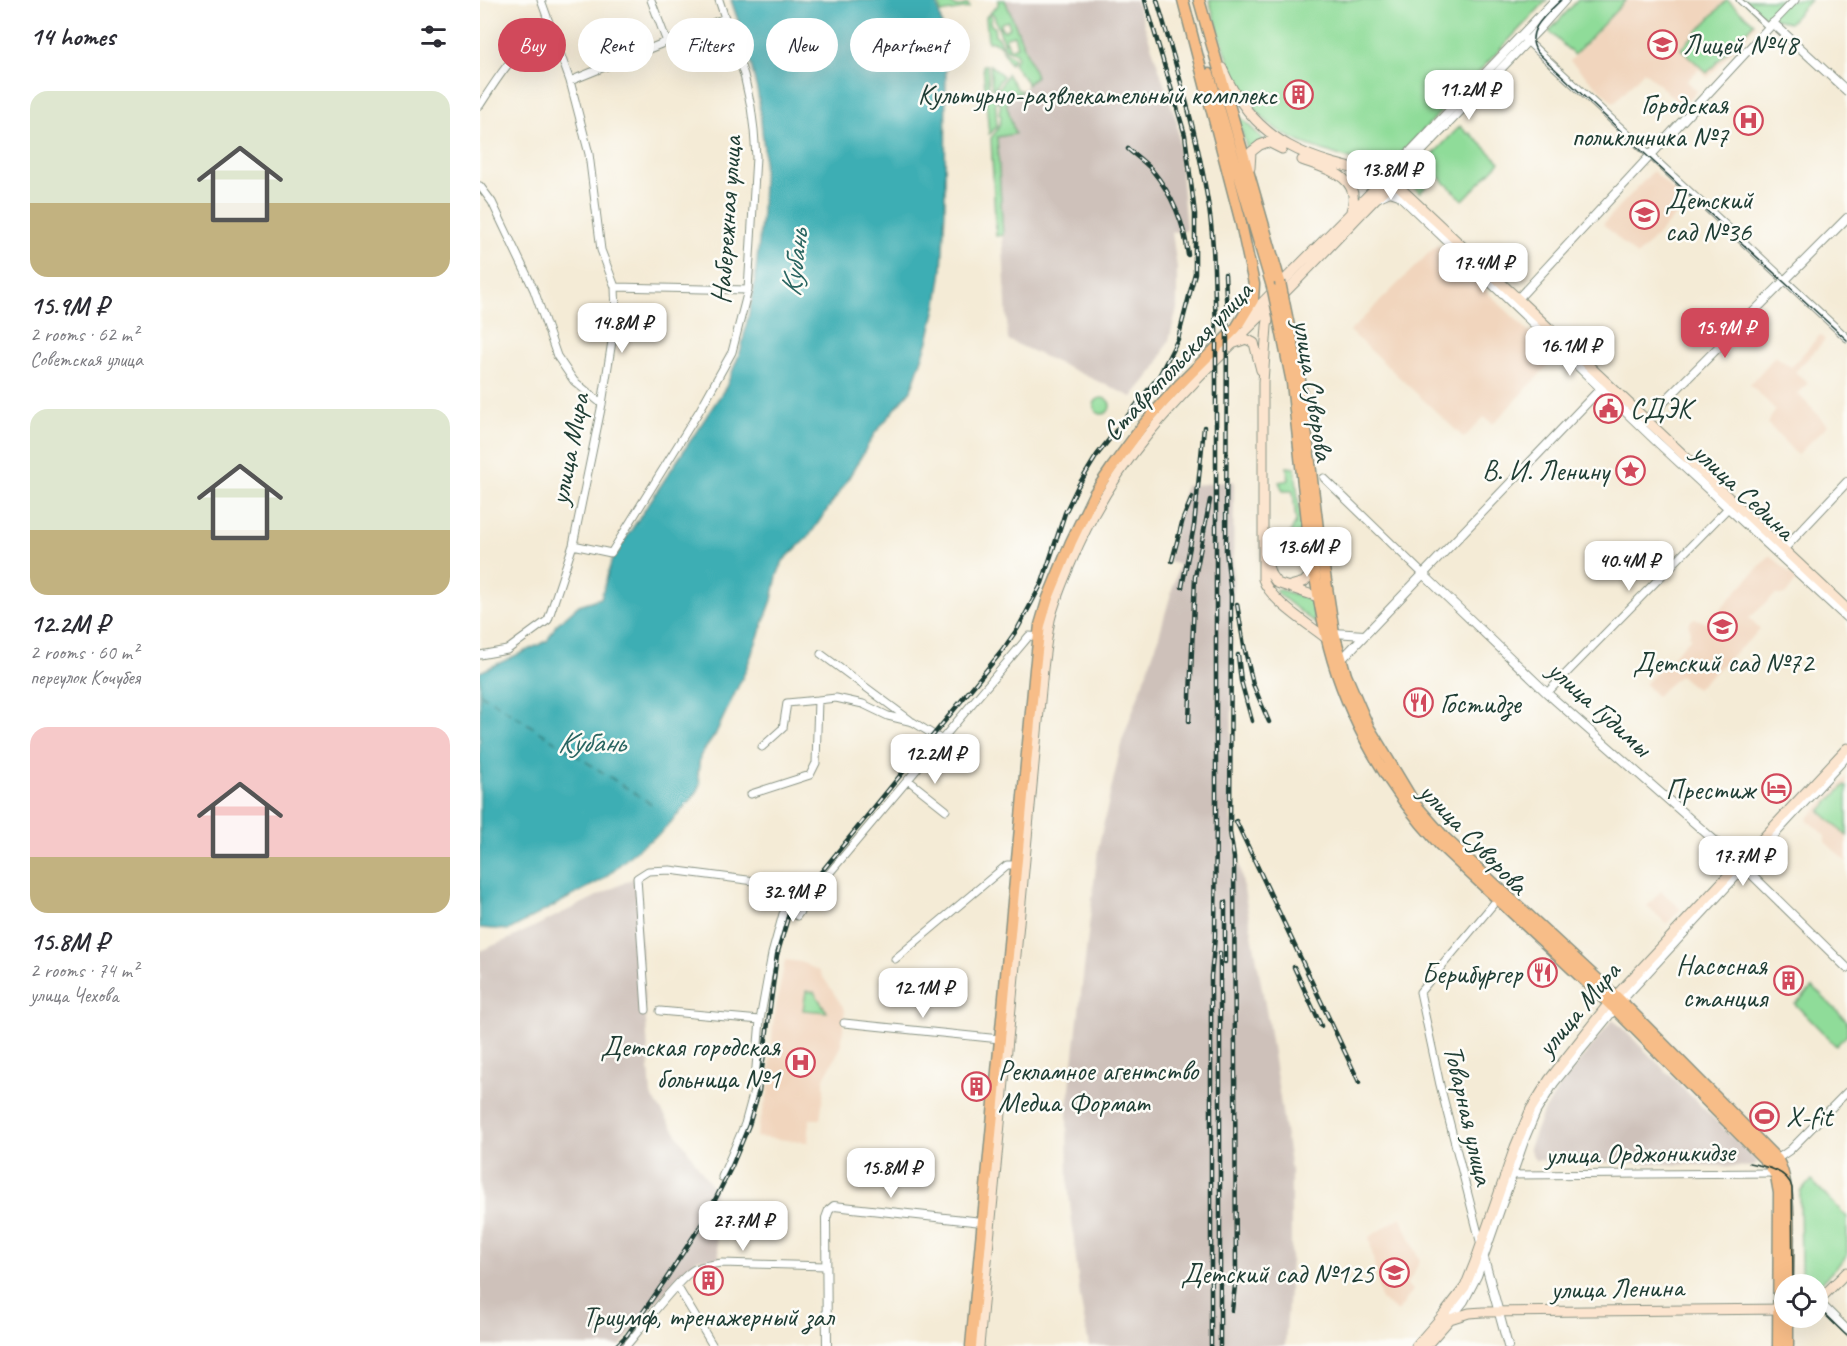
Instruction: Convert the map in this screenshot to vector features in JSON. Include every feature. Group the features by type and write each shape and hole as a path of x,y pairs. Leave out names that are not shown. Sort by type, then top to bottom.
{"main road":[{"name":"улица Суворова","path":"1184,0 1249,185 1280,282 1300,380 1313,530 1323,598 1337,662 1368,726 1415,804 1445,838 1500,896 1615,1002 1777,1160 1785,1176 1787,1194 1788,1274"},
{"name":"улица Суворова","path":"1184,0 1240,219 1254,284 1254,300 1236,328"},
{"name":"улица Суворова","path":"1199,0 1249,185"},
{"path":"1211,41 1232,91 1254,118 1282,143 1308,155 1390,178"},
{"path":"1249,185 1251,152 1264,143 1274,144 1302,160 1328,169 1343,178 1354,198 1350,214"},
{"name":"Ставропольская улица","path":"1042,637 1089,521 1118,473 1158,421 1206,369 1298,279 1371,202 1390,178"},
{"name":"Ставропольская улица","path":"979,1346 1046,605 1064,557 1087,507 1132,440 1158,408 1236,328 1350,214 1390,178"},
{"name":"улица Седина","path":"1390,178 1604,385 1781,551 1847,609"},
{"path":"1263,382 1267,326 1271,307"},
{"name":"Ставропольская улица","path":"1228,347 1243,339 1254,343 1263,382"},
{"name":"улица Суворова","path":"1263,382 1263,579 1269,591"},
{"name":"улица Суворова","path":"1313,530 1314,571 1323,598"},
{"path":"1263,546 1275,581 1323,598"},
{"path":"1287,586 1304,582 1314,571"},
{"path":"1275,581 1271,584 1269,591 1281,603 1330,636"},
{"name":"улица Мира","path":"1416,1346 1465,1287 1532,1109 1543,1090 1615,1002 1847,748"},
{"name":"Ставропольская улица","path":"971,1346 1000,1039 1021,865"},
{"name":"улица Суворова","path":"1615,1002 1769,1164 1779,1193 1781,1274"},
{"path":"1828,1291 1847,1272"},
{"name":"улица Ленина","path":"1450,1319 1469,1313 1499,1311 1774,1310"},
{"name":"улица Мира","path":"1426,1346 1450,1319"},
{"name":"улица Суворова","path":"1778,1346 1780,1328"},
{"path":"1788,1328 1788,1346"}],"street":[{"name":"улица Мира","path":"541,0 548,18"},
{"path":"651,0 666,39"},
{"name":"Набережная улица","path":"719,0 725,18"},
{"path":"1524,38 1555,0"},
{"path":"1390,178 1524,38 1565,0"},
{"path":"1739,0 1847,91"},
{"path":"1516,301 1795,0"},
{"path":"1524,38 1847,338"},
{"path":"570,81 666,42"},
{"name":"улица Мира","path":"480,655 507,650 548,620 573,545 602,404 616,316 615,287 601,250 589,154 566,69"},
{"path":"480,105 504,72"},
{"name":"Набережная улица","path":"573,545 611,554 701,408 732,352 748,290 756,157 751,106 743,72"},
{"path":"480,186 492,202 534,290 557,357 574,381 602,404"},
{"name":"улица Седина","path":"1371,202 1387,192 1396,193 1516,301"},
{"path":"1644,422 1847,218"},
{"path":"615,287 748,290"},
{"path":"1337,662 1604,385"},
{"name":"улица Гудимы","path":"1324,478 1547,693 1742,865 1847,968"},
{"path":"1781,551 1847,483"},
{"path":"1547,693 1732,504"},
{"name":"улица Седина","path":"1781,551 1847,618"},
{"path":"1330,636 1364,635"},
{"path":"797,916 816,889 1029,636 1042,637"},
{"path":"821,654 942,741"},
{"path":"762,747 783,728 787,703 836,698 863,704 888,716 913,722"},
{"path":"752,794 810,775 816,763 818,700"},
{"name":"улица Мира","path":"1742,865 1847,756"},
{"path":"908,780 946,810"},
{"path":"894,959 1007,865 1021,865"},
{"path":"646,1010 637,878 648,871 670,870 816,889"},
{"path":"722,1176 745,1124 754,1091 760,1020 772,954 783,914 802,886"},
{"name":"Товарная улица","path":"1481,1246 1440,1085 1420,992 1500,896"},
{"path":"660,1011 760,1020"},
{"path":"844,1023 1000,1039"},
{"path":"1777,1160 1790,1150 1847,1092"},
{"name":"улица Орджоникидзе","path":"1508,1175 1774,1173"},
{"name":"улица Мира","path":"1450,1319 1472,1287 1484,1258 1508,1175"},
{"path":"827,1346 826,1218 829,1210 834,1206 982,1222"},
{"path":"1481,1246 1506,1343"},
{"path":"626,1346 693,1270 723,1263 826,1266"},
{"path":"677,1286 713,1346"},
{"path":"1828,1311 1847,1330"}],"shaded area":[{"path":"1005,0 1136,0 1177,122 1186,231 1172,232 1177,268 1177,309 1169,340 1155,369 1132,397 1008,340 997,137 1015,134 1006,103 1019,94 1036,76"},
{"name":"Лицей №48","path":"1627,0 1729,0 1756,25 1708,78 1699,69 1687,81 1697,91 1682,106 1644,71 1614,103 1570,61"},
{"name":"Детский сад №36","path":"1653,171 1678,195 1676,198 1685,206 1637,256 1603,224"},
{"path":"1437,245 1556,357 1493,424 1484,417 1464,438 1350,331"},
{"path":"1820,335 1825,340 1795,372 1808,383 1798,394 1828,425 1797,455 1767,423 1776,410 1750,385 1775,356 1791,367"},
{"path":"1234,481 1231,819 1268,1021 1291,1170 1291,1261 1285,1346 1089,1346 1080,1297 1068,1184 1067,1114 1098,849 1122,741 1157,643 1179,565 1168,561 1185,486"},
{"name":"Детский сад №72","path":"1770,555 1797,580 1785,595 1775,595 1749,618 1760,630 1696,689 1680,675 1656,696 1645,684 1691,638 1688,624 1694,618 1707,623"},
{"path":"1847,777 1847,862 1825,842 1825,836 1807,819"},
{"path":"636,877 651,1095 715,1191 716,1239 720,1258 698,1259 676,1279 620,1346 480,1346 480,951"},
{"path":"1661,891 1681,909 1667,924 1647,906"},
{"name":"Детская городская больница №1","path":"785,960 801,962 819,971 845,1010 841,1047 824,1078 820,1119 810,1119 808,1142 756,1137 768,1092 773,1024"},
{"path":"1613,1019 1758,1162 1753,1167 1535,1160 1529,1148 1542,1115 1560,1086"},
{"name":"Детский сад №125","path":"1401,1217 1420,1261 1407,1285 1413,1290 1398,1312 1381,1300 1369,1237"}],"green space":[{"path":"938,0 945,0 957,7 968,4 969,8 941,13"},
{"path":"998,0 1005,0 1036,76 1027,85 1013,64 1017,57 1016,53 1005,49 1003,43 1007,42 1010,49 1017,46 1014,35 1006,37 1003,42 999,29 1002,28 1004,31 1010,28 1008,21 1001,23 998,28 994,15 990,13 998,5"},
{"path":"1209,0 1547,0 1391,164 1383,165 1360,162 1292,138 1271,125 1258,113 1231,67"},
{"path":"1578,0 1626,0 1574,55 1549,31"},
{"path":"1727,0 1754,23 1707,73 1681,49"},
{"path":"1743,0 1810,0 1789,23 1757,13"},
{"path":"989,14 992,18 991,25 994,27 995,35 1003,50 997,43 988,42 986,17"},
{"path":"1003,50 1014,58 1010,64"},
{"path":"983,65 987,65 989,89 995,94 997,126 989,134"},
{"path":"990,65 1003,76 994,89 992,88"},
{"path":"1007,74 1017,89 1022,91 1019,94 1010,93 1006,103 1015,134 997,137 1003,235 996,236 991,138 1001,119 999,114 1001,103 998,102 996,91"},
{"path":"1236,113 1264,140 1248,152"},
{"path":"1460,126 1500,162 1463,200 1437,175 1420,193 1408,181"},
{"path":"1102,398 1108,400 1110,406 1108,412 1102,414 1096,412 1094,406 1096,400"},
{"path":"1287,467 1295,468 1302,533 1289,535 1296,522 1293,491 1283,491 1279,482 1289,480"},
{"path":"1277,589 1311,599 1316,624 1275,591"},
{"path":"1845,785 1847,787 1847,836 1820,811"},
{"path":"1813,987 1847,1021 1847,1035 1836,1046 1795,1004"},
{"path":"806,991 814,992 827,1012 803,1010"},
{"path":"1812,1181 1847,1217 1847,1256 1828,1276 1801,1274 1800,1192"}],"water":[{"name":"Кубань","path":"731,0 936,0 940,18 850,18 850,72 946,72 942,270 928,341 911,390 875,433 845,484 809,536 783,561 772,600 745,672 715,735 700,756 698,791 661,833 640,847 602,880 509,930 480,928 480,672 547,641 556,625 579,605 601,598 612,559 726,387 741,350 754,289 762,213 764,149 758,94 753,72 754,18 737,18"}],"ferry route":[{"path":"480,693 656,807"}],"tram line":[{"path":"1561,0 1535,30 1533,44 1537,52 1847,340"},
{"path":"1749,1163 1775,1170 1790,1182 1792,1188 1793,1274"},
{"path":"1828,1318 1847,1336"}],"railway":[{"path":"616,1346 627,1335 664,1282 708,1214 749,1125 759,1091 777,955 789,914 1002,651 1018,628 1042,583 1065,513 1078,486 1097,455 1159,376 1178,339 1195,273 1195,214 1185,135 1145,0"},
{"path":"1157,0 1197,146 1210,212 1214,262 1216,813 1215,937 1211,976 1211,1346"},
{"path":"1128,149 1149,167 1166,189 1181,221 1188,255"},
{"path":"1225,274 1227,318 1226,550 1231,595 1230,832 1234,858 1236,1278 1232,1310"},
{"path":"1182,587 1194,526 1204,427"},
{"path":"1172,561 1183,519 1192,497"},
{"path":"1189,721 1195,577 1210,500"},
{"path":"1237,604 1253,684 1269,722"},
{"path":"1238,655 1241,681 1252,721"},
{"path":"1236,821 1359,1082"},
{"path":"1225,902 1225,962"},
{"path":"1220,953 1220,1346"},
{"path":"1294,967 1321,1026"}],"place":[{"name":"Лицей №48","path":"1662,44"},
{"name":"Культурно-развлекательный комплекс","path":"1298,94"},
{"name":"Городская поликлиника №7","path":"1749,120"},
{"name":"Детский сад №36","path":"1644,215"},
{"name":"СДЭК","path":"1609,408"},
{"name":"В. И. Ленину","path":"1630,470"},
{"name":"Детский сад №72","path":"1723,627"},
{"name":"Гостидзе","path":"1419,703"},
{"name":"Престиж","path":"1776,789"},
{"name":"Берибургер","path":"1543,973"},
{"name":"Насосная станция","path":"1788,981"},
{"name":"Детская городская больница №1","path":"801,1062"},
{"name":"Рекламное агентство Медиа Формат","path":"977,1086"},
{"name":"X-fit","path":"1765,1116"},
{"name":"Детский сад №125","path":"1395,1273"},
{"name":"Триумф, тренажерный зал","path":"708,1281"}]}
